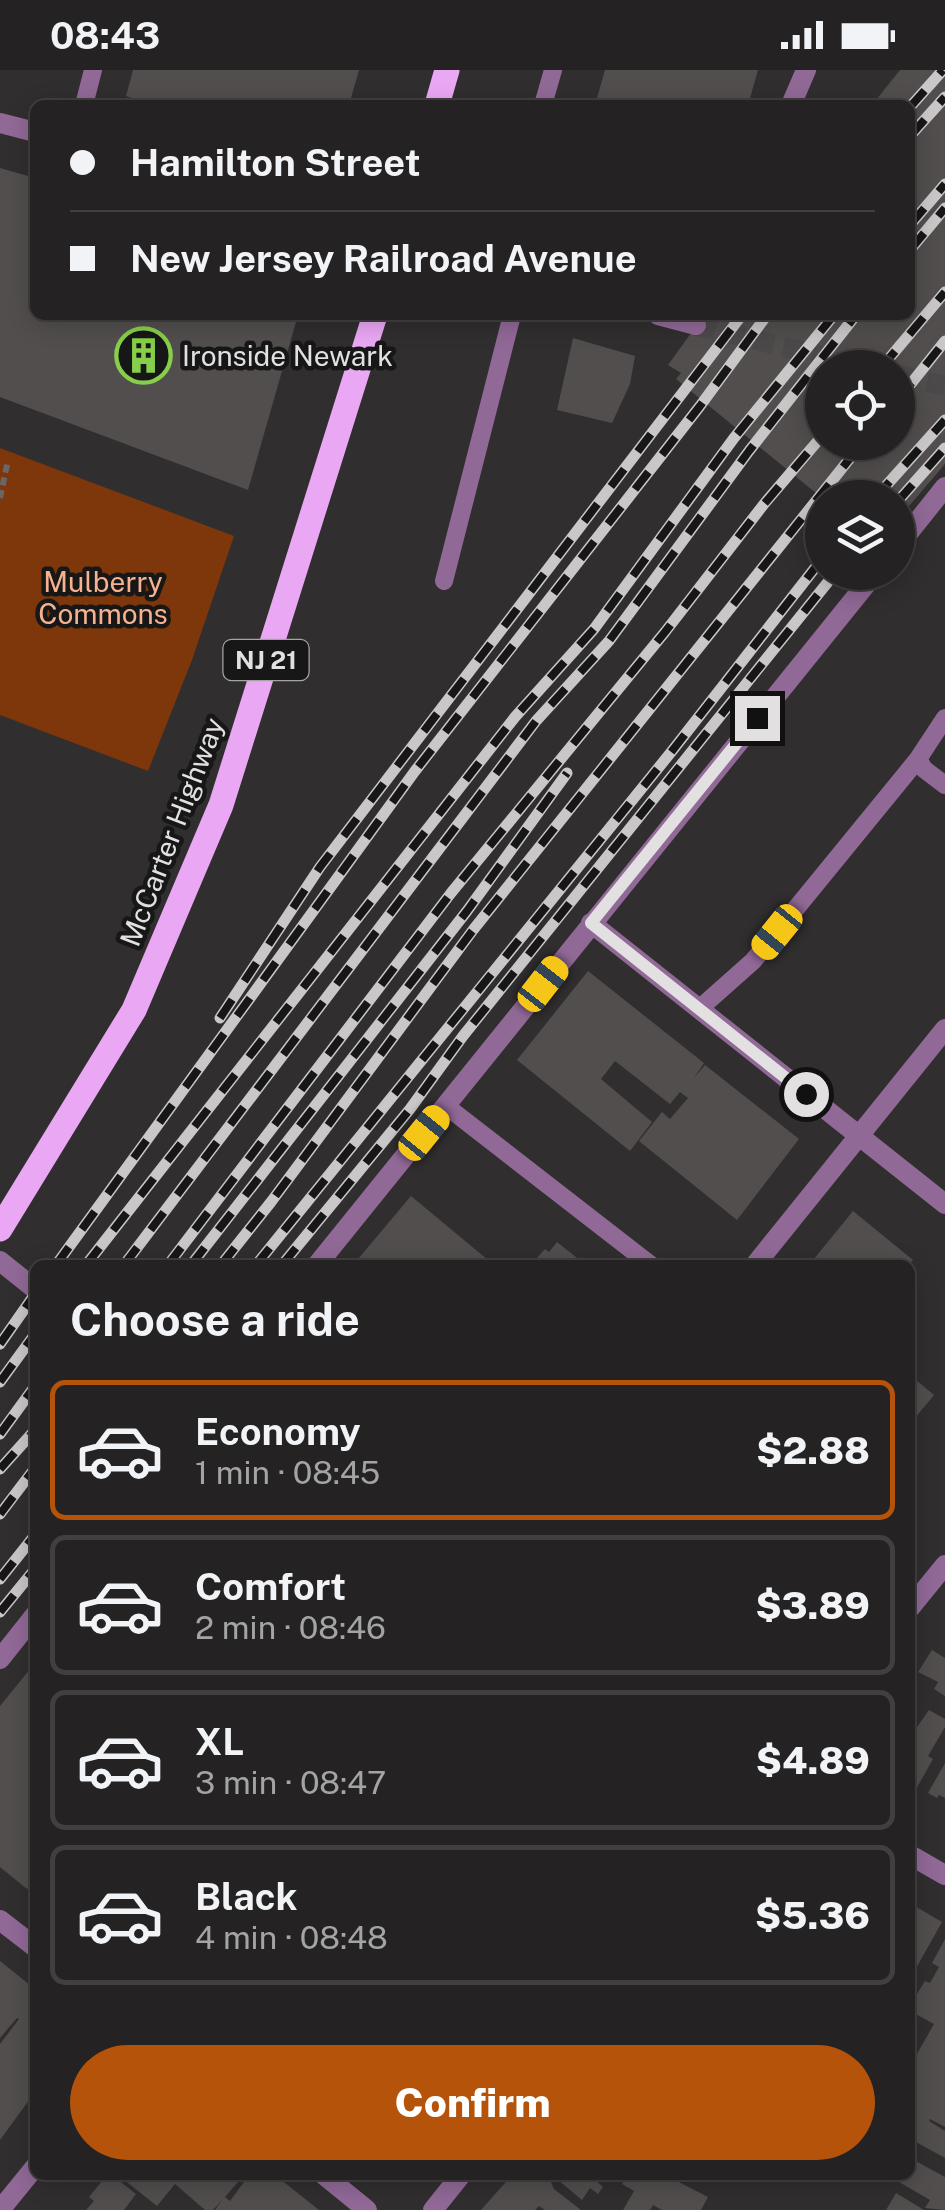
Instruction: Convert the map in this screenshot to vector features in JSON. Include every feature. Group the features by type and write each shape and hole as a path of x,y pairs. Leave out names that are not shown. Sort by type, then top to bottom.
{"main road":[{"path":"438,100 447,70"},
{"name":"McCarter Highway","path":"0,1229 134,1010 214,821 373,320"}],"street":[{"path":"793,100 806,70"},
{"path":"0,123 30,131"},
{"path":"677,320 696,325"},
{"path":"915,525 945,487"},
{"path":"321,1260 861,590"},
{"path":"591,923 945,1204"},
{"path":"759,1260 945,1029"},
{"path":"0,1261 30,1285"},
{"path":"915,1602 945,1565"},
{"path":"0,1659 30,1621"},
{"path":"915,1858 945,1875"},
{"path":"0,1920 30,1943"},
{"path":"0,2210 30,2173"},
{"path":"330,2180 368,2210"},
{"path":"433,2210 456,2180"}],"lane":[{"path":"85,100 93,70"},
{"path":"544,100 553,70"},
{"path":"444,582 511,320"},
{"path":"699,1009 754,960 918,758 940,725"},
{"path":"918,758 924,769 945,785"},
{"path":"446,1106 645,1260"}],"path":[{"path":"0,498 8,460"}],"green space":[{"name":"Mulberry Commons","path":"0,448 234,536 192,660 148,771 0,715"}],"building":[{"path":"133,70 359,70 350,100 138,100 126,96"},
{"path":"605,70 758,70 749,100 596,100"},
{"path":"900,70 945,70 945,464 915,499 915,480 805,480 805,484 676,379 681,373 668,365 700,320 915,320 915,100 876,100"},
{"name":"Ironside Newark","path":"0,168 30,177 30,320 297,320 248,490 0,397"},
{"path":"573,338 635,356 630,384 612,423 557,410"},
{"path":"588,971 704,1063 694,1078 705,1065 799,1139 737,1220 639,1141 662,1112 670,1119 688,1098 680,1092 670,1104 615,1061 601,1079 652,1122 630,1151 517,1060"},
{"path":"411,1196 488,1260 357,1260"},
{"path":"853,1211 913,1260 813,1260"},
{"path":"557,1242 580,1260 536,1259 545,1249 549,1252"},
{"path":"915,1379 934,1395 915,1418"},
{"path":"932,1650 945,1658 945,1696 934,1689 938,1682 918,1672"},
{"path":"30,1669 27,1889 0,1867 0,1706"},
{"path":"929,1710 945,1719 945,1727 928,1756 933,1759 915,1791 915,1730"},
{"path":"945,1763 945,1798 937,1798 928,1793"},
{"path":"915,1906 942,1922 915,1970"},
{"path":"945,1939 945,2127 929,2121 945,2131 945,2158 915,2139 915,2057 934,2024 915,2014 915,1997 939,1967 932,1963"},
{"path":"0,1961 30,1985 30,2099 0,2140 0,2044 19,2019 0,2038"},
{"path":"915,2161 945,2177 945,2210 925,2208 930,2200 896,2180 915,2180"},
{"path":"103,2180 118,2180 136,2194 124,2210 86,2210 94,2201 89,2197"},
{"path":"124,2180 240,2180 225,2197 230,2201 245,2180 281,2180 319,2210 215,2210 222,2200 213,2210 205,2210 175,2184 157,2206"},
{"path":"508,2180 548,2180 581,2210 545,2210 539,2206 535,2210 481,2210"},
{"path":"558,2180 595,2180 603,2187 598,2194 590,2188 582,2200"},
{"path":"624,2180 675,2180 708,2197 701,2210 662,2210 653,2205 650,2210 623,2210 634,2191 622,2184"},
{"path":"896,2193 924,2210 886,2210"}],"tunnel":[{"path":"696,325 805,352"},
{"path":"915,379 945,386"}],"railway":[{"path":"915,101 943,70"},
{"path":"915,130 945,97"},
{"path":"915,219 945,184"},
{"path":"915,244 945,208"},
{"path":"896,350 945,292"},
{"path":"220,1018 320,867 738,320"},
{"path":"60,1260 415,771 763,320"},
{"path":"90,1260 515,717 594,629 734,438 830,320"},
{"path":"128,1260 536,721 609,641 749,451 852,320"},
{"path":"915,379 945,341"},
{"path":"891,480 945,420"},
{"path":"915,482 945,448"},
{"path":"172,1260 451,893 805,456"},
{"path":"225,1260 473,930 849,460"},
{"path":"260,1260 805,581"},
{"path":"286,1260 822,590"},
{"path":"195,1260 467,911 567,773"},
{"path":"0,1344 30,1301"},
{"path":"0,1382 30,1341"},
{"path":"0,1434 30,1393"},
{"path":"0,1469 30,1436"},
{"path":"0,1514 30,1475"},
{"path":"0,1579 30,1541"},
{"path":"0,1612 30,1575"}],"place":[{"name":"Ironside Newark","path":"143,356"}],"route":[{"path":"757,718 591,923 806,1094"}]}
